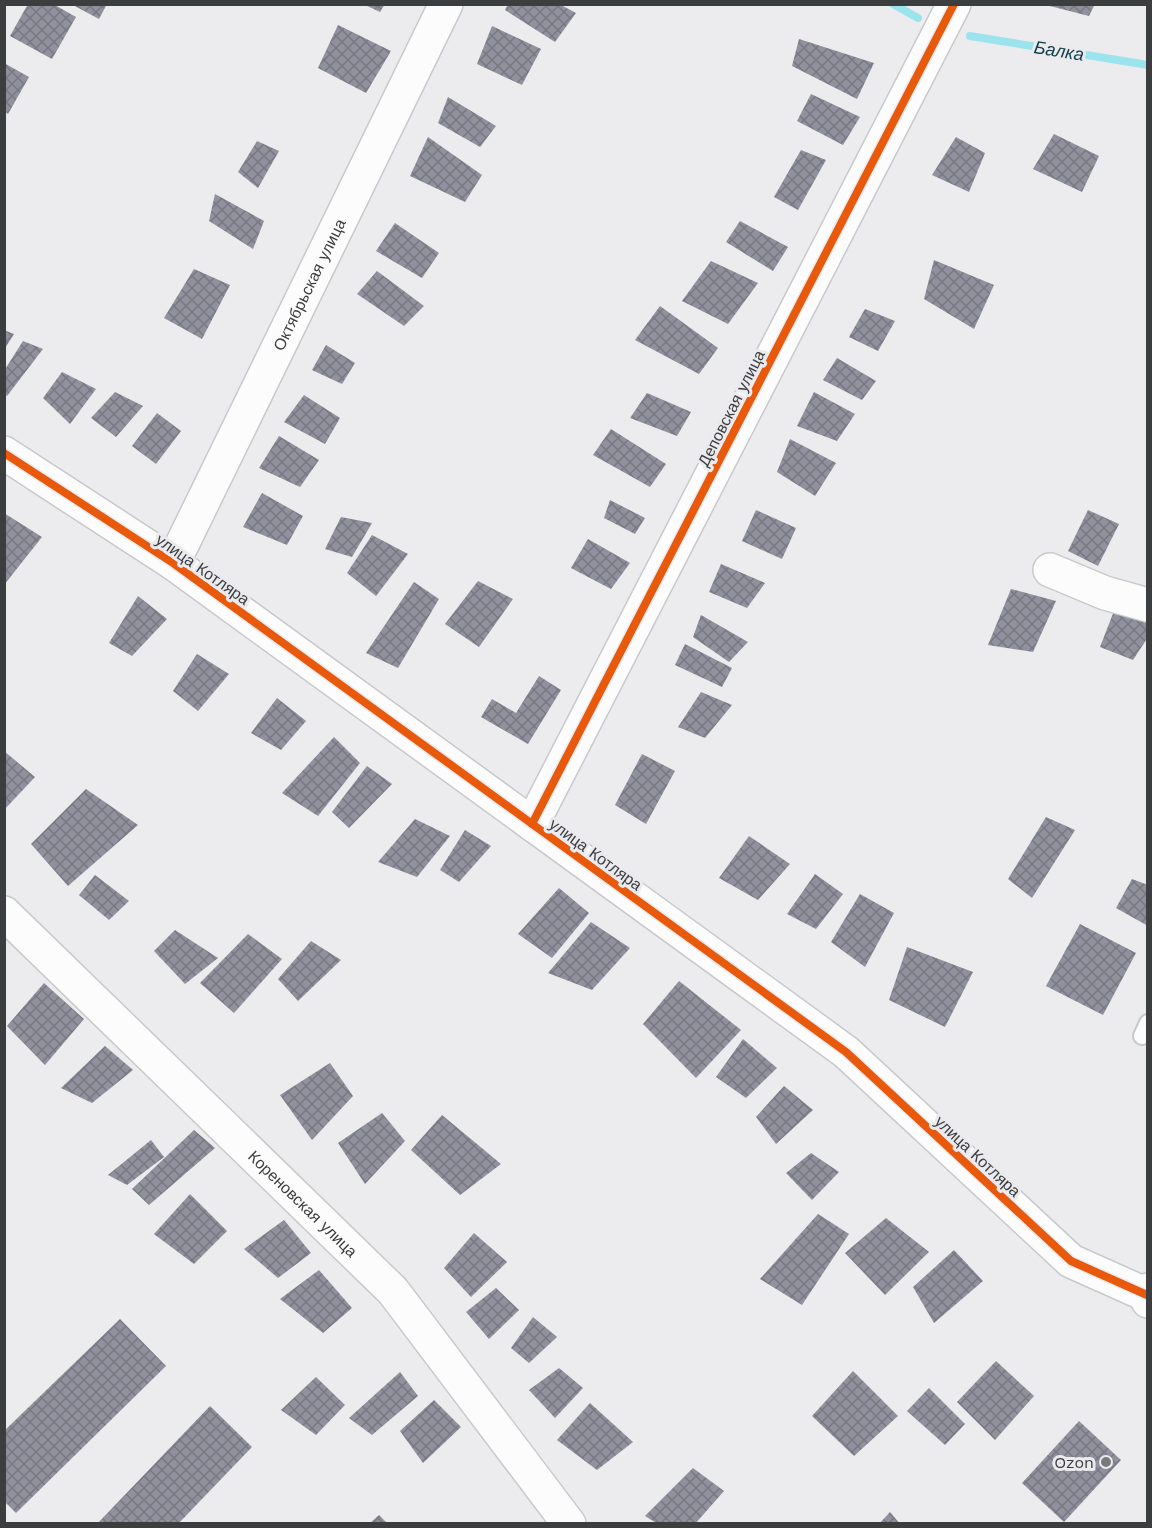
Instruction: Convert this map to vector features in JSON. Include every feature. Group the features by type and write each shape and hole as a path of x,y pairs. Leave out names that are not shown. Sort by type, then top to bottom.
{"street":[{"name":"Октябрьская улица","path":"173,563 446,4"},
{"name":"Деповская улица","path":"532,824 954,4"},
{"name":"улица Котляра","path":"4,453 173,563 846,1052 1071,1261 1147,1295"},
{"path":"1050,570 1106,593 1148,605"},
{"name":"Кореновская улица","path":"4,913 393,1291 569,1524"},
{"path":"1148,1290 1148,1301"}],"building":[{"path":"28,4 53,4 76,17 52,59 10,36"},
{"path":"71,4 107,4 99,19"},
{"path":"363,4 385,4 380,12"},
{"path":"508,4 559,4 576,13 555,42 505,10"},
{"path":"1042,4 1095,4 1089,16"},
{"path":"338,25 391,51 366,93 318,68"},
{"path":"492,26 541,49 522,85 477,64"},
{"path":"799,39 874,63 857,99 792,66"},
{"path":"4,63 29,77 8,114 4,111"},
{"path":"811,94 860,117 843,145 797,121"},
{"path":"448,97 496,126 480,147 438,123"},
{"path":"1054,134 1099,156 1082,192 1033,169"},
{"path":"428,137 482,175 465,202 410,176"},
{"path":"956,137 985,153 969,192 932,175"},
{"path":"257,141 279,151 258,188 238,172"},
{"path":"801,150 826,160 798,210 774,197"},
{"path":"215,194 264,221 253,249 209,221"},
{"path":"740,221 788,247 773,271 726,242"},
{"path":"395,223 439,253 422,278 376,251"},
{"path":"934,260 994,285 974,329 924,299"},
{"path":"711,261 758,283 728,324 682,301"},
{"path":"194,269 230,285 202,339 164,318"},
{"path":"377,271 424,306 404,326 357,294"},
{"path":"660,306 718,348 699,374 635,340"},
{"path":"865,309 895,321 878,351 849,337"},
{"path":"4,330 14,334 4,350"},
{"path":"23,341 43,349 7,396 4,394 4,371"},
{"path":"326,345 355,363 342,384 312,370"},
{"path":"837,358 876,381 862,400 823,380"},
{"path":"62,372 96,389 70,424 43,398"},
{"path":"115,392 143,406 116,437 91,418"},
{"path":"814,392 855,414 837,441 797,426"},
{"path":"647,393 691,412 677,436 630,418"},
{"path":"304,395 340,418 325,444 284,422"},
{"path":"157,413 181,431 156,464 132,446"},
{"path":"611,429 666,464 650,487 593,455"},
{"path":"279,436 319,460 300,487 259,468"},
{"path":"790,439 836,463 815,496 777,472"},
{"path":"262,493 303,516 287,545 243,527"},
{"path":"610,500 645,518 635,534 604,518"},
{"path":"756,510 796,528 782,559 742,541"},
{"path":"1088,510 1119,524 1098,566 1068,551"},
{"path":"4,513 42,537 4,585"},
{"path":"341,517 372,523 352,557 325,549"},
{"path":"372,535 408,554 376,596 347,573"},
{"path":"588,539 630,563 611,589 571,568"},
{"path":"721,564 765,583 747,608 709,592"},
{"path":"478,581 513,599 479,647 445,624"},
{"path":"414,582 439,599 398,668 366,653"},
{"path":"1011,589 1056,601 1033,652 988,645"},
{"path":"138,596 167,619 132,656 109,643"},
{"path":"1114,611 1148,623 1148,637 1133,660 1100,647"},
{"path":"701,615 748,642 729,662 693,637"},
{"path":"685,644 732,668 722,687 675,665"},
{"path":"197,654 229,674 198,711 173,691"},
{"path":"539,676 561,690 528,744 481,717 492,699 516,713"},
{"path":"701,692 732,705 705,738 678,727"},
{"path":"277,698 306,721 281,750 251,733"},
{"path":"334,737 360,763 318,816 282,793"},
{"path":"4,751 35,777 4,810"},
{"path":"642,754 675,771 646,824 615,805"},
{"path":"367,766 392,784 349,828 332,812"},
{"path":"86,789 138,825 68,886 31,844"},
{"path":"1046,817 1075,830 1032,898 1008,879"},
{"path":"415,819 450,836 417,877 378,862"},
{"path":"465,830 491,846 459,882 440,870"},
{"path":"749,836 790,864 758,900 719,878"},
{"path":"815,874 843,894 816,929 787,914"},
{"path":"95,875 129,901 109,920 79,895"},
{"path":"1132,879 1148,885 1148,926 1116,908"},
{"path":"559,888 589,913 552,958 518,934"},
{"path":"860,894 894,913 865,967 831,942"},
{"path":"591,922 630,948 592,990 548,973"},
{"path":"1080,924 1136,953 1103,1015 1046,986"},
{"path":"175,930 218,958 185,984 154,951"},
{"path":"248,934 282,959 234,1013 200,983"},
{"path":"311,941 341,960 298,1001 278,979"},
{"path":"907,947 973,972 945,1027 889,1000"},
{"path":"679,981 741,1030 696,1078 643,1024"},
{"path":"44,983 84,1019 45,1065 7,1026"},
{"path":"743,1039 777,1068 746,1098 716,1077"},
{"path":"105,1046 133,1070 92,1103 61,1088"},
{"path":"330,1063 353,1096 312,1140 280,1095"},
{"path":"784,1086 813,1110 776,1144 756,1117"},
{"path":"382,1113 405,1141 365,1184 338,1143"},
{"path":"442,1115 501,1164 460,1195 411,1150"},
{"path":"194,1130 215,1148 149,1205 132,1189"},
{"path":"151,1140 164,1157 127,1185 108,1175"},
{"path":"811,1153 839,1172 812,1200 786,1173"},
{"path":"190,1194 227,1231 194,1264 154,1234"},
{"path":"818,1214 849,1234 802,1305 760,1279"},
{"path":"886,1218 929,1252 885,1295 845,1253"},
{"path":"284,1220 311,1253 278,1278 244,1249"},
{"path":"474,1233 507,1262 471,1297 444,1268"},
{"path":"954,1250 983,1281 934,1323 913,1287"},
{"path":"319,1270 352,1308 323,1333 280,1299"},
{"path":"496,1288 519,1310 489,1339 466,1312"},
{"path":"533,1317 557,1337 529,1363 511,1348"},
{"path":"120,1319 166,1366 16,1513 4,1501 4,1431"},
{"path":"996,1361 1034,1396 995,1440 957,1402"},
{"path":"559,1368 583,1388 555,1418 529,1390"},
{"path":"853,1371 898,1416 854,1456 812,1416"},
{"path":"400,1372 418,1396 372,1435 349,1418"},
{"path":"316,1377 345,1405 316,1435 281,1410"},
{"path":"929,1388 965,1424 945,1445 907,1411"},
{"path":"434,1400 461,1427 423,1463 400,1431"},
{"path":"590,1403 633,1442 597,1470 557,1440"},
{"path":"210,1406 252,1447 178,1524 97,1524"},
{"path":"1079,1421 1121,1460 1064,1522 1022,1483"},
{"path":"693,1468 724,1491 695,1524 658,1524 645,1516"},
{"path":"890,1512 900,1524 879,1524"},
{"path":"379,1515 388,1524 369,1524"}],"waterway":[{"name":"Балка","path":"893,4 918,18"},
{"name":"Балка","path":"970,36 1148,65"}],"cycle path":[{"path":"532,824 954,4"},
{"path":"4,453 173,563 846,1052 1071,1261 1147,1295"}],"place":[{"name":"Ozon","path":"1106,1462"}]}
